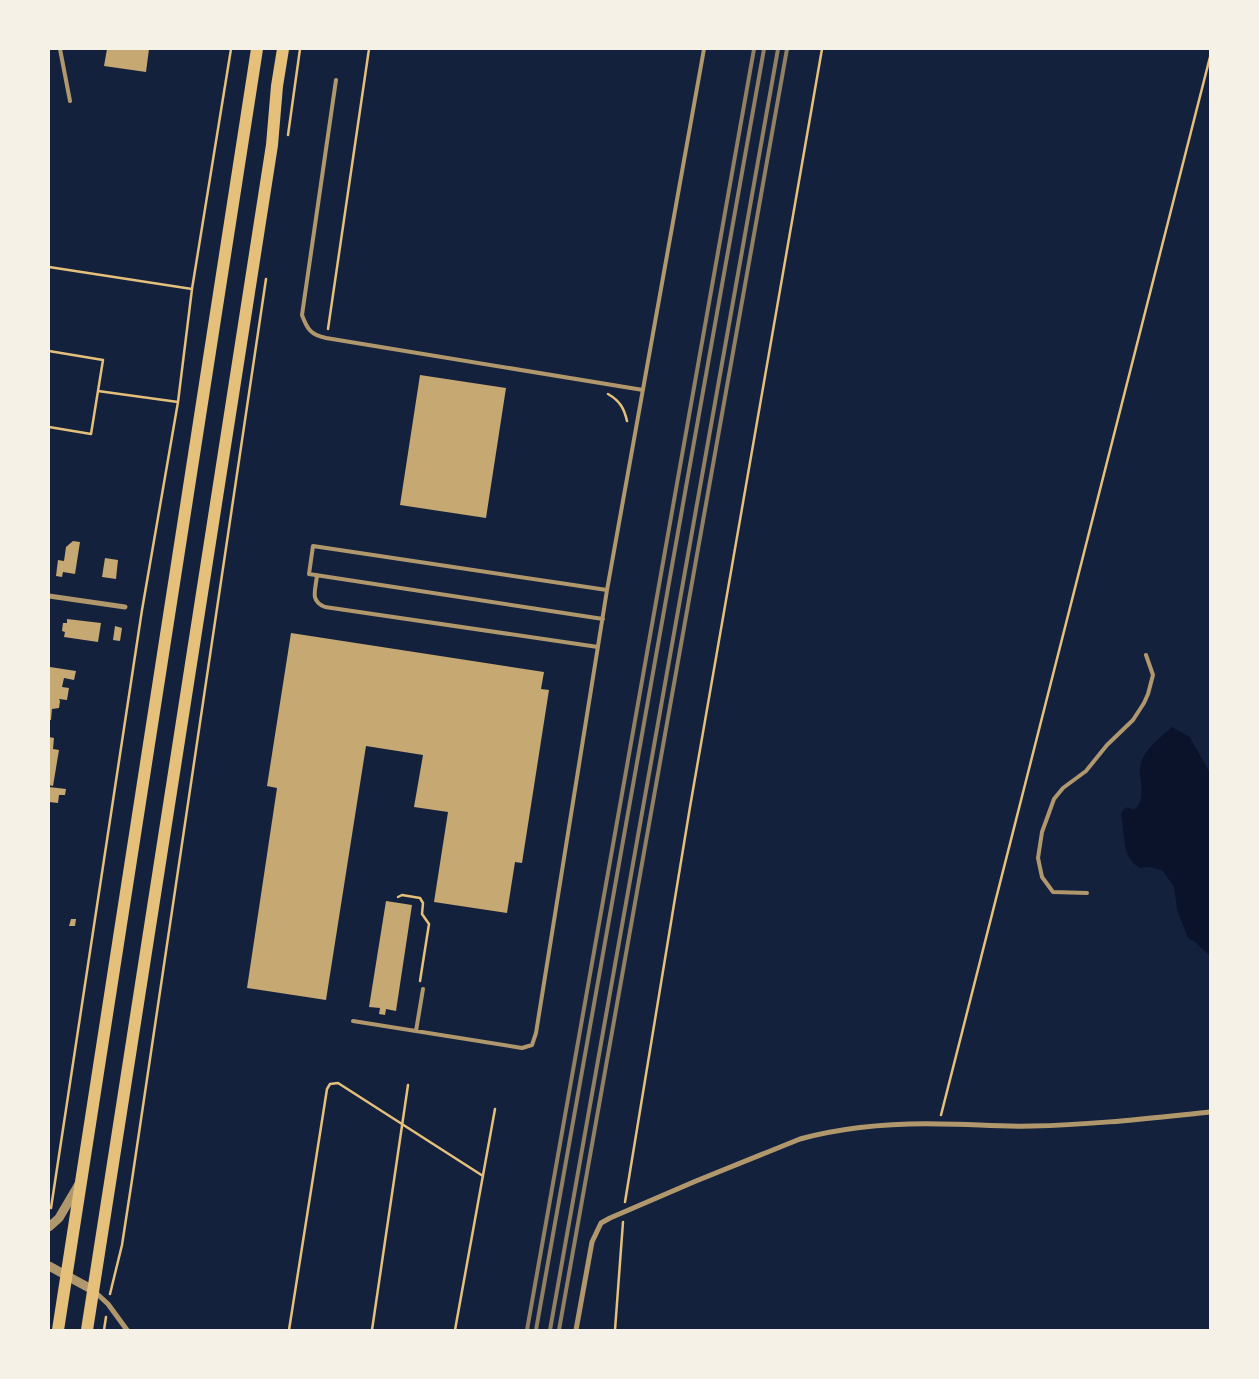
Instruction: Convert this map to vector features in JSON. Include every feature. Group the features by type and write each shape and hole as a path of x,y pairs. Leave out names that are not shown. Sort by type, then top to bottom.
{"main road":[{"path":"58,1330 257,49"},
{"path":"88,1330 272,145 277,86 283,49"}],"street":[{"path":"49,596 125,607"},
{"path":"576,1330 592,1242 602,1224 623,1212 696,1181 800,1140 817,1135 873,1126 939,1124 1083,1125 1210,1112"},
{"path":"49,1227 58,1218 81,1180"},
{"path":"49,1266 93,1290 108,1304 127,1330"}],"lane":[{"path":"60,49 70,101"},
{"path":"352,1021 522,1048 532,1045 536,1033 598,647 704,49"},
{"path":"336,80 302,315 306,327 318,336 326,338 643,390"},
{"path":"603,619 309,574 313,546 608,590"},
{"path":"317,575 314,599 318,604 325,607 598,647"},
{"path":"1087,893 1053,892 1042,878 1038,858 1042,832 1054,799 1063,788 1086,771 1107,745 1133,720 1144,703 1153,675 1146,655"},
{"path":"416,1031 423,989"}],"path":[{"path":"50,1212 142,610 178,402 192,289 231,49"},
{"path":"287,137 300,49"},
{"path":"326,338 369,49"},
{"path":"614,1330 623,1212 692,797 822,49"},
{"path":"939,1124 1210,57"},
{"path":"49,267 192,289"},
{"path":"104,1330 125,1222 267,275"},
{"path":"49,351 103,360 91,434 49,427"},
{"path":"98,391 178,402"},
{"path":"600,393 608,394 617,399 624,409 629,428"},
{"path":"398,897 402,895 420,898 423,903 422,914 429,924 420,984 423,989"},
{"path":"289,1330 327,1089 330,1084 338,1083 483,1176"},
{"path":"372,1330 408,1085"},
{"path":"455,1330 495,1109"},
{"path":"121,1221 125,1222"}],"water":[{"path":"1172,727 1190,737 1210,773 1210,956 1188,938 1177,910 1174,887 1163,871 1151,867 1140,868 1128,856 1125,846 1121,813 1128,807 1133,810 1138,806 1141,796 1140,766 1142,760 1153,745"}],"building":[{"path":"107,49 149,49 146,72 104,66"},
{"path":"420,375 506,388 486,518 400,505"},
{"path":"73,541 80,542 75,574 63,572 62,577 56,576 58,560 64,561 66,547"},
{"path":"105,558 118,560 116,579 102,577"},
{"path":"67,619 101,623 98,642 64,637 65,632 62,631 63,623 67,623"},
{"path":"115,626 122,628 120,641 113,640"},
{"path":"291,633 544,672 541,689 549,690 522,863 515,862 507,913 434,902 448,812 414,807 423,755 366,746 326,1000 247,988 277,788 267,786"},
{"path":"50,667 76,671 74,680 64,678 62,687 69,688 67,700 59,699 59,708 52,709 51,720 49,720 49,673"},
{"path":"49,737 54,738 53,749 59,750 53,786 49,785"},
{"path":"49,787 66,789 65,795 59,795 58,803 49,802"},
{"path":"386,901 412,905 396,1011 386,1009 385,1015 379,1014 380,1008 369,1007"},
{"path":"71,919 76,919 75,926 69,926"}],"railway":[{"path":"527,1330 754,49"},
{"path":"536,1330 764,49"},
{"path":"550,1330 778,49"},
{"path":"559,1330 787,49"}]}
